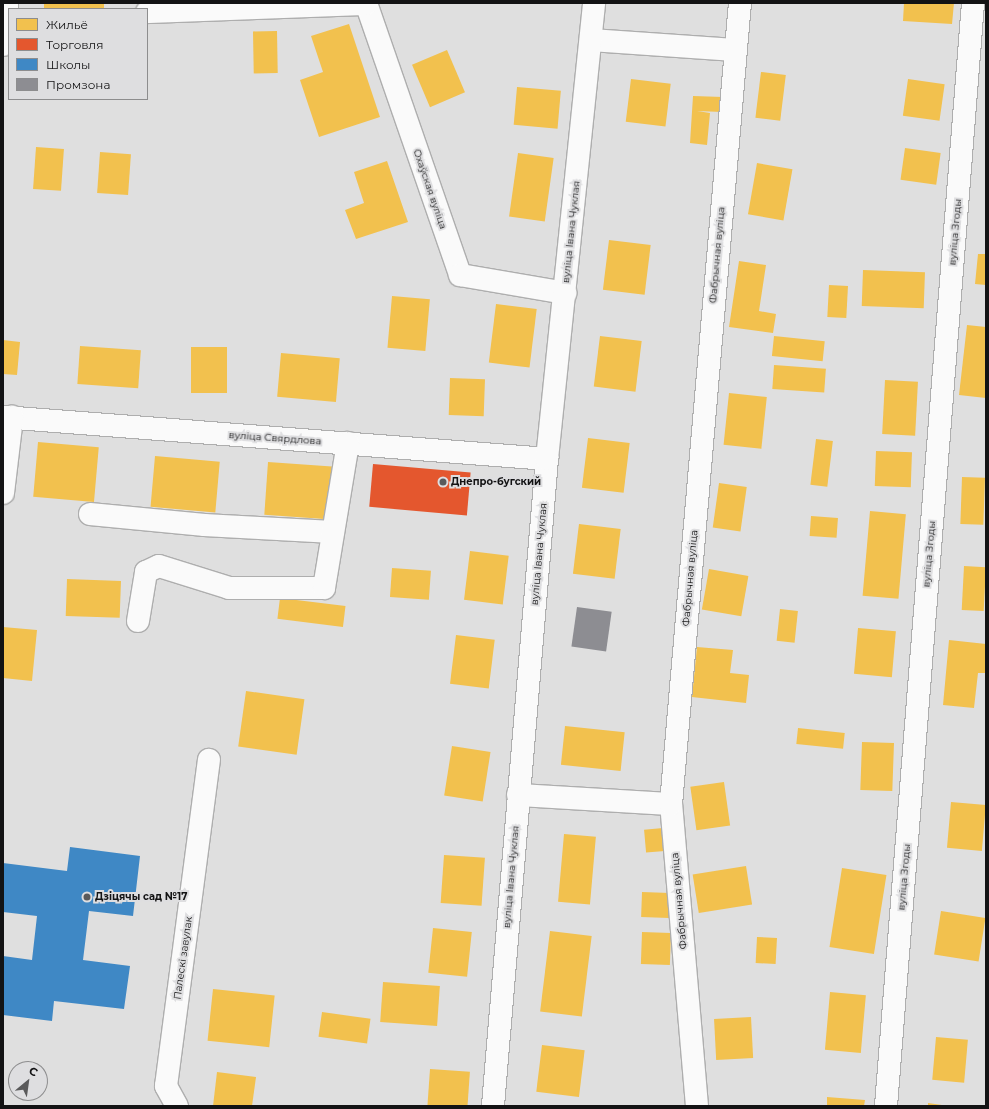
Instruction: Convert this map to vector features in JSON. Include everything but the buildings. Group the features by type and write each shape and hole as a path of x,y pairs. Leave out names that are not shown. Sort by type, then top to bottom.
{"street":[{"path":"3,45 7,3"},
{"name":"вуліца Івана Чуклая","path":"493,1106 547,458 594,3"},
{"name":"Фабрычная вуліца","path":"697,1106 671,804 740,3"},
{"name":"вуліца Згоды","path":"886,1106 973,3"},
{"path":"148,12 366,4"},
{"name":"Охаўская вуліца","path":"366,4 460,274 565,293"},
{"path":"591,40 735,50"},
{"path":"3,493 8,417"},
{"name":"вуліца Свярдлова","path":"8,417 547,458"},
{"path":"138,621 146,572 159,566 229,588 324,588 348,443"},
{"path":"90,514 204,525 333,532"},
{"name":"Палескі завулак","path":"178,1106 166,1086 209,760"},
{"path":"518,795 671,804"}],"place":[{"name":"Днепро-бугский","path":"443,482"},
{"name":"Дзіцячы сад №17","path":"87,897"}]}
